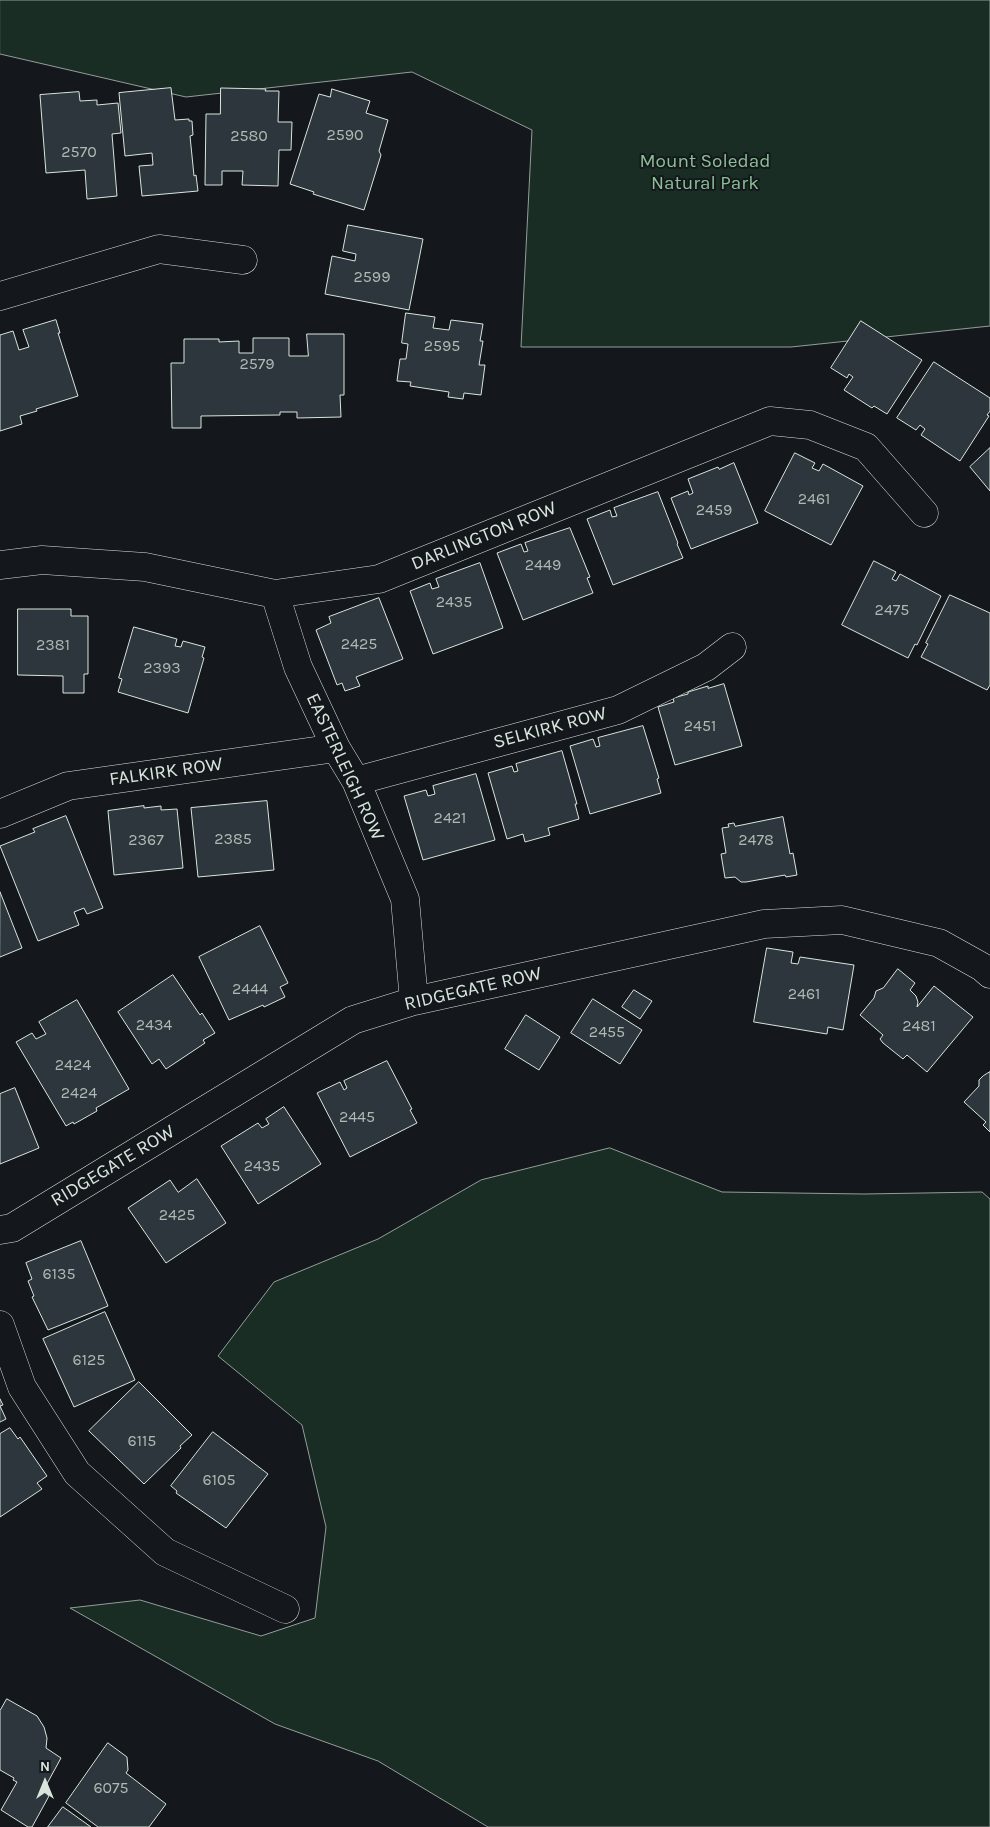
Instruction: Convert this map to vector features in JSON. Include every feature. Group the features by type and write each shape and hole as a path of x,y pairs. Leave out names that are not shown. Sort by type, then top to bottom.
{"street":[{"path":"0,296 158,249 243,260"},
{"name":"DARLINGTON ROW","path":"0,565 42,560 145,567 275,594 378,579 770,421 810,425 866,446 924,513"},
{"name":"EASTERLEIGH ROW","path":"275,594 298,667 336,748 356,780 405,899 414,1001"},
{"name":"SELKIRK ROW","path":"356,780 618,710 706,667 732,647"},
{"name":"FALKIRK ROW","path":"0,814 68,786 336,748"},
{"name":"RIDGEGATE ROW","path":"0,1230 12,1228 353,1020 414,1001 764,924 842,920 939,944 982,967 990,974"},
{"path":"0,1325 22,1387 77,1473 165,1552 285,1609"}],"green space":[{"name":"Mount Soledad Natural Park","path":"0,0 990,0 990,326 791,347 521,347 532,130 412,72 186,97 0,54"},
{"path":"610,1148 722,1192 864,1194 982,1192 990,1199 990,1827 488,1827 378,1761 275,1724 70,1608 140,1600 261,1636 315,1618 326,1527 302,1425 218,1356 274,1282 378,1239 481,1180"}],"building":[{"path":"171,88 175,120 189,119 189,121 192,121 193,135 190,136 194,176 196,175 198,191 142,196 139,166 153,165 152,153 125,156 119,93"},
{"path":"221,88 279,91 278,122 292,122 291,150 279,150 278,186 242,185 243,171 222,171 222,185 205,185 206,114 220,114"},
{"path":"332,89 370,101 366,113 388,120 379,151 381,155 364,210 313,194 314,192 290,184 319,94 330,97"},
{"path":"79,92 80,101 97,100 97,105 118,103 121,133 112,134 117,196 87,199 85,170 46,173 40,95"},
{"path":"348,225 423,239 409,310 325,294 332,256 355,261 356,254 343,251"},
{"path":"406,313 435,317 433,328 449,330 451,320 483,324 480,341 483,341 479,365 485,365 481,395 464,393 463,399 448,397 449,392 410,386 411,382 397,381 400,359 406,359 408,344 402,343"},
{"path":"56,320 60,333 58,333 78,396 20,416 22,424 0,431 0,335 13,331 19,350 29,347 23,330"},
{"path":"861,321 922,360 887,414 874,406 872,408 844,390 853,377 849,374 847,378 831,368"},
{"path":"307,334 344,334 344,395 340,395 341,417 297,418 297,412 280,412 280,415 201,416 201,428 172,428 171,363 184,363 184,339 219,339 219,342 239,341 239,353 253,353 253,338 289,338 289,356 308,356"},
{"path":"934,362 990,398 990,411 987,415 989,416 960,461 921,435 925,429 920,425 916,430 897,418"},
{"path":"990,448 990,491 970,467"},
{"path":"795,453 815,463 812,468 819,471 823,464 863,486 831,545 765,511"},
{"path":"734,463 758,523 691,549 671,498 688,491 689,495 693,493 688,479"},
{"path":"658,492 683,558 613,585 587,519 610,510 612,517 617,516 614,508"},
{"path":"570,528 590,577 587,578 593,593 523,620 497,553 521,544 524,552 528,551 525,543"},
{"path":"874,561 896,572 892,579 896,581 900,574 941,596 917,645 915,644 908,658 842,625"},
{"path":"480,563 503,628 433,654 410,591 430,583 432,589 439,587 436,579"},
{"path":"950,595 990,613 990,685 987,690 921,657"},
{"path":"379,598 403,659 356,677 360,686 345,691 342,683 337,685 316,630 331,623 329,617"},
{"path":"18,609 71,609 71,616 88,616 88,674 84,674 84,693 63,693 63,676 18,675"},
{"path":"134,627 177,639 175,646 181,647 183,641 205,647 202,657 204,658 188,713 118,692 122,679 119,678"},
{"path":"724,684 742,746 675,765 658,707 674,702 673,698 688,694 688,692 708,686 708,688"},
{"path":"643,726 659,778 657,779 661,793 590,814 570,746 593,739 596,747 600,746 598,738"},
{"path":"562,751 577,804 575,804 579,819 548,828 550,835 525,842 523,834 507,839 488,773 512,766 514,772 518,771 516,764"},
{"path":"476,774 495,840 423,860 404,796 426,790 428,796 435,794 433,786"},
{"path":"267,801 274,870 198,877 191,808"},
{"path":"144,806 144,808 161,806 161,810 177,809 183,868 114,875 108,811"},
{"path":"66,816 103,908 87,914 84,908 74,912 79,925 38,941 0,846 35,832 33,829"},
{"path":"783,817 790,854 793,853 797,875 786,877 785,875 746,882 741,882 735,877 725,878 721,854 726,853 722,828 729,827 728,824 734,823 735,826"},
{"path":"0,892 22,948 0,957"},
{"path":"260,926 288,983 280,987 285,997 229,1020 199,957"},
{"path":"767,948 793,952 791,963 798,964 800,957 854,965 843,1030 828,1027 827,1034 754,1022"},
{"path":"898,969 915,983 910,990 916,996 917,1007 934,986 973,1017 927,1072 907,1055 903,1059 883,1043 880,1039 883,1035 860,1015 874,998 876,991 883,988"},
{"path":"173,975 200,1015 202,1013 215,1033 203,1040 205,1043 166,1069 159,1059 152,1064 118,1012"},
{"path":"634,990 652,1001 640,1019 622,1007"},
{"path":"593,999 642,1030 620,1064 571,1033"},
{"path":"77,1000 129,1089 96,1108 97,1111 74,1124 73,1122 66,1126 16,1042 32,1033 36,1039 46,1034 39,1022"},
{"path":"526,1015 560,1037 539,1070 505,1049"},
{"path":"387,1061 412,1109 410,1110 417,1123 350,1157 317,1093 340,1082 344,1090 347,1088 344,1081"},
{"path":"990,1072 990,1132 983,1125 986,1122 964,1102 979,1086 979,1080"},
{"path":"15,1088 39,1148 0,1164 0,1094"},
{"path":"284,1107 321,1164 258,1204 221,1146 258,1123 262,1128 269,1124 266,1119"},
{"path":"197,1179 226,1223 166,1263 128,1208 170,1180 178,1192"},
{"path":"81,1241 108,1306 48,1330 32,1297 34,1296 28,1281 32,1279 26,1263"},
{"path":"105,1312 135,1380 74,1407 43,1339"},
{"path":"139,1382 192,1435 144,1484 89,1431"},
{"path":"0,1406 6,1419 0,1422"},
{"path":"10,1428 18,1439 20,1437 47,1476 37,1483 42,1489 0,1517 0,1434"},
{"path":"213,1432 268,1474 226,1528 176,1493 177,1491 171,1486"},
{"path":"7,1699 37,1716 44,1727 47,1738 46,1748 61,1758 43,1791 49,1796 32,1827 28,1827 1,1810 17,1782 13,1780 14,1778 0,1770 0,1711"},
{"path":"108,1743 127,1757 128,1770 126,1773 166,1804 149,1827 98,1827 66,1803"},
{"path":"63,1807 91,1827 48,1827"}]}
